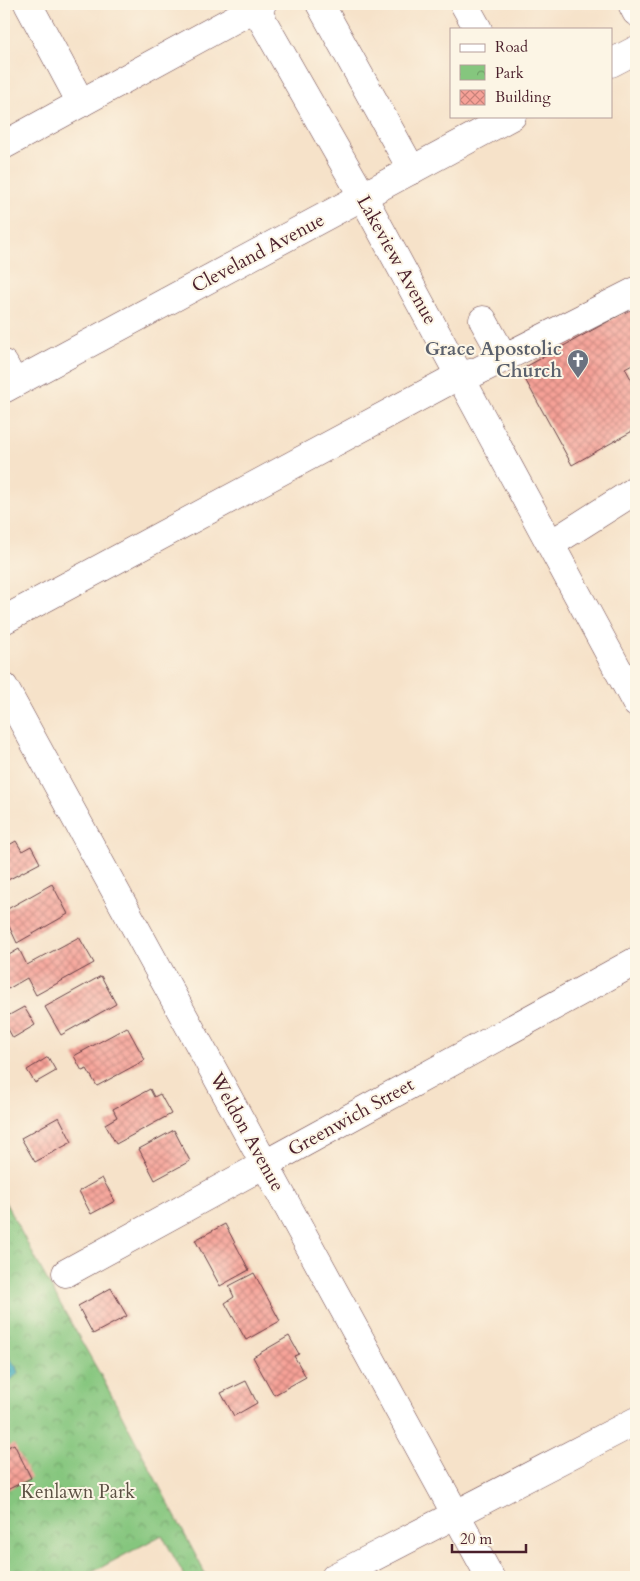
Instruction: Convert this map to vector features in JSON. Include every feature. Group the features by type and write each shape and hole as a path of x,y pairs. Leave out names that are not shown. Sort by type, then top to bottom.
{"street":[{"path":"28,4 81,103"},
{"path":"320,4 412,170"},
{"path":"464,4 477,28"},
{"path":"632,4 636,12"},
{"path":"4,145 257,5"},
{"name":"Lakeview Avenue","path":"257,5 460,375 636,703"},
{"path":"612,62 636,50"},
{"name":"Cleveland Avenue","path":"7,379 412,170 508,118"},
{"path":"4,620 460,375 473,373 636,291"},
{"path":"483,320 504,358"},
{"path":"551,544 636,490"},
{"name":"Weldon Avenue","path":"4,687 490,1577"},
{"name":"Greenwich Street","path":"66,1273 636,961"},
{"path":"335,1577 456,1516 636,1421"}],"green space":[{"name":"Kenlawn Park","path":"4,1200 104,1381 207,1577 185,1577 162,1535 83,1577 4,1577"}],"water":[{"path":"4,1353 16,1366 18,1373 4,1387"}],"building":[{"name":"Grace Apostolic Church","path":"636,306 636,362 625,368 636,388 636,429 572,465 520,370"},
{"path":"16,841 22,851 31,846 40,863 4,882 4,848"},
{"path":"52,884 68,914 17,943 9,926 4,929 4,911"},
{"path":"79,937 94,963 36,995 27,978 8,989 4,981 4,958 19,949 27,965"},
{"path":"101,976 116,1004 61,1035 45,1007"},
{"path":"24,1007 35,1025 13,1038 4,1022 4,1018"},
{"path":"127,1027 145,1060 97,1086 87,1069 82,1071 74,1056"},
{"path":"48,1057 56,1071 35,1083 27,1070"},
{"path":"150,1089 154,1097 160,1094 171,1114 116,1144 105,1124 117,1117 113,1109"},
{"path":"59,1117 72,1142 35,1162 21,1138"},
{"path":"174,1130 190,1161 155,1180 139,1149"},
{"path":"102,1178 115,1201 91,1214 79,1191"},
{"path":"225,1224 249,1270 220,1286 195,1240"},
{"path":"254,1273 280,1321 246,1340 225,1303 234,1297 229,1286"},
{"path":"111,1288 127,1316 93,1334 78,1306"},
{"path":"289,1336 299,1354 294,1356 306,1377 274,1395 253,1357"},
{"path":"246,1381 257,1403 234,1416 221,1393"},
{"path":"14,1444 31,1478 7,1490 4,1485 4,1449"}],"place":[{"name":"Grace Apostolic Church","path":"578,379"}]}
